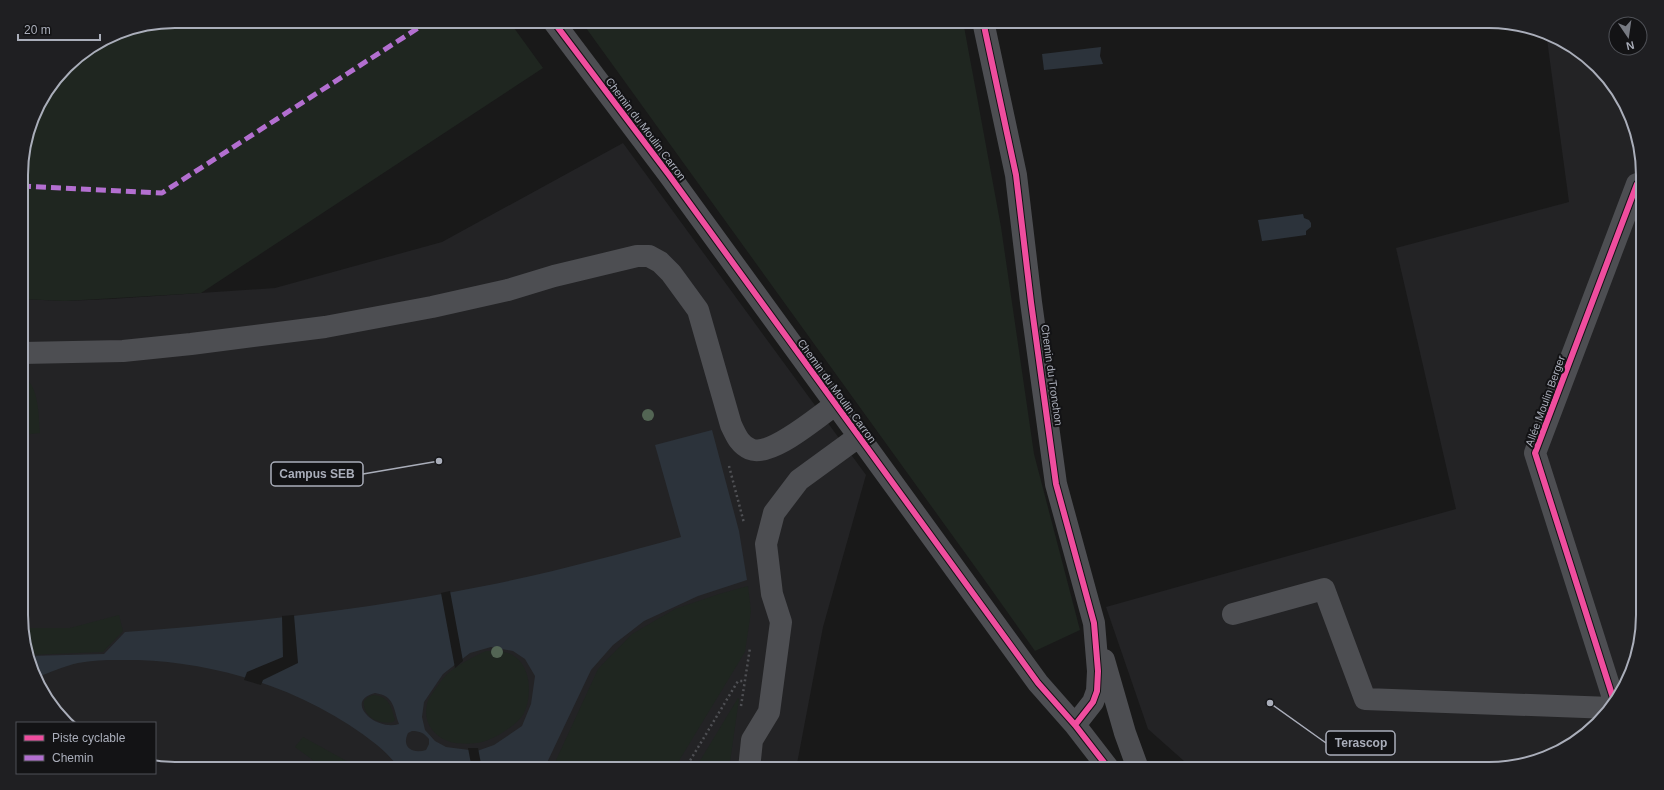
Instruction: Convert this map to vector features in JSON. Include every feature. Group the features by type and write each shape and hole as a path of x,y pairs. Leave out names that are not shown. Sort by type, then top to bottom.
{"street":[{"name":"Chemin du Moulin Carron","path":"558,28 669,175 1038,683 1075,725 1104,762"},
{"name":"Chemin du Tronchon","path":"984,28 1016,175 1031,302 1056,484 1094,623 1098,671 1097,691 1093,702 1075,725"},
{"name":"Allée Moulin Berger","path":"1612,695 1535,453 1636,187"},
{"path":"28,353 130,350 325,327 432,307 508,290 554,276 637,256 649,256 660,262 671,273 698,310 731,425 738,440 750,449 765,450 779,444 835,405"},
{"path":"749,762 752,740 769,712 781,622 772,594 766,544 774,513 799,480 858,437"},
{"path":"1233,614 1324,588 1366,699 1604,708"},
{"path":"1094,623 1125,734 1137,762"},
{"path":"1075,725 1131,762"}],"path":[{"path":"728,462 746,528"},
{"path":"741,711 750,644"},
{"path":"689,762 738,681 745,682"}],"shaded area":[{"path":"165,28 514,28 543,68 201,293 65,301 28,299 29,156 39,119 58,85 85,58 110,43 137,33"},
{"path":"586,28 964,28 1001,227 1034,454 1080,630 1035,651"},
{"path":"1547,40 1579,58 1606,85 1625,119 1631,137 1636,165 1636,625 1631,653 1625,671 1606,705 1586,726 1563,742 1545,751 1508,761 1185,762 1148,729 1106,607 1456,509 1396,248 1569,202"},
{"path":"1101,47 1100,56 1103,64 1044,70 1042,54"},
{"path":"623,143 866,475 823,627 797,762 165,762 156,761 156,722 74,722 58,705 39,671 33,653 28,625 28,299 65,301 111,299 275,288 442,242"},
{"path":"1303,214 1304,218 1309,220 1311,223 1311,227 1306,231 1306,235 1262,241 1258,220"},
{"path":"28,380 32,386 37,401 40,433 28,434"},
{"path":"712,430 739,531 747,580 698,596 644,621 613,645 591,670 547,762 394,762 377,745 351,726 324,710 265,684 234,674 170,662 101,660 73,664 41,676 34,656 104,654 125,632 305,615 439,594 559,570 681,537 655,445","holes":["491,647 513,651 525,659 535,676 531,704 522,726 494,745 477,751 446,747 435,741 425,730 422,717 424,702 443,674 470,653","375,693 390,700 399,724 381,724 366,714 362,708 362,702 366,697","412,731 422,733 429,739 429,744 426,750 417,751 410,749 407,746 406,738 408,733"]},
{"path":"748,586 751,611 745,652 678,762 555,762 598,669 632,634 675,609"},
{"path":"119,615 123,631 103,652 34,655 28,628 70,628"},
{"path":"486,651 500,651 508,653 516,657 526,670 529,697 524,713 512,726 479,743 468,744 448,741 437,735 429,724 426,711 428,701 447,674 471,658"},
{"path":"373,695 383,697 386,700 392,710 395,720 393,722 388,723 377,721 366,711 364,701"},
{"path":"738,698 730,762 699,762"},
{"path":"303,737 348,762 315,762 295,747"}],"pier":[{"path":"450,591 463,661 455,668 441,593"},
{"path":"294,615 298,663 263,680 261,685 244,680 247,672 283,657 282,616"},
{"path":"468,748 478,748 481,762 471,762"}],"marked path":[{"path":"28,186 162,193 418,28"}],"cycle path":[{"path":"558,28 669,175 1038,683 1075,725 1104,762"},
{"path":"984,28 1016,175 1031,302 1056,484 1094,623 1098,671 1097,691 1093,702 1075,725"},
{"path":"1612,695 1535,453 1636,187"}],"place":[{"name":"Campus SEB","path":"439,461"},
{"name":"Terascop","path":"1270,703"}]}
